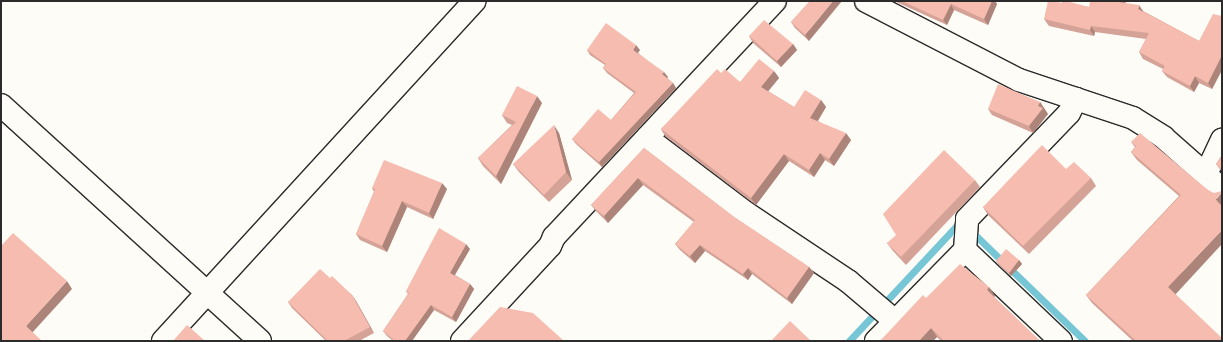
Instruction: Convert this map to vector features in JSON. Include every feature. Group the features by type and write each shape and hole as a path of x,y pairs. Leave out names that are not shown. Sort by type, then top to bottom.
{"street":[{"path":"163,341 475,1"},
{"path":"462,341 550,246 554,237 775,1"},
{"path":"866,1 1004,73 1132,118 1163,137 1222,189"},
{"path":"876,341 885,313 966,235 1069,113 1076,99"},
{"path":"1,105 260,341"},
{"path":"647,138 746,213 848,281 885,313"},
{"path":"1206,174 1222,139"},
{"path":"966,235 1061,341"}],"building":[{"path":"810,1 833,1 805,35 791,22"},
{"path":"902,1 992,1 984,19 951,4 943,20"},
{"path":"1048,1 1062,3 1062,1 1066,1 1089,7 1090,1 1120,1 1119,2 1139,5 1138,9 1199,41 1213,14 1222,16 1222,55 1208,83 1195,76 1190,86 1162,71 1165,66 1139,52 1149,33 1091,26 1090,30 1044,19"},
{"path":"764,20 793,44 777,61 749,36"},
{"path":"606,23 636,45 633,50 664,72 662,74 673,83 599,162 572,139 598,109 611,120 636,92 603,68 606,64 587,50"},
{"path":"759,59 774,71 761,87 794,107 805,90 821,100 810,118 846,133 829,159 820,153 809,170 784,154 751,198 661,129 717,69 721,73 725,69 740,82"},
{"path":"998,84 1040,102 1038,106 1043,108 1029,126 988,109"},
{"path":"517,86 537,96 496,176 478,158 516,122 502,115"},
{"path":"554,125 566,172 544,195 513,164"},
{"path":"1140,133 1208,190 1214,193 1222,191 1216,200 1222,206 1222,230 1168,287 1222,338 1222,341 1134,341 1135,340 1086,295 1181,195 1131,152 1136,146 1131,142"},
{"path":"1042,145 1066,169 1074,162 1091,178 1023,246 983,207"},
{"path":"644,148 734,217 809,267 787,298 748,268 743,274 700,245 690,256 675,244 695,220 638,178 604,216 591,205"},
{"path":"944,150 975,180 901,257 887,243 896,235 883,214"},
{"path":"1222,155 1222,170 1216,164"},
{"path":"384,160 442,183 429,213 402,201 382,246 356,234 375,189 372,188"},
{"path":"439,228 466,244 450,273 470,284 452,317 431,305 405,341 395,341 383,331 409,293 406,291"},
{"path":"13,233 67,281 26,326 42,341 1,341 1,246"},
{"path":"1006,249 1019,260 1009,273 996,261"},
{"path":"960,264 989,287 987,290 1040,341 944,341 931,328 919,341 880,341 923,295 926,298"},
{"path":"320,269 330,278 332,276 352,295 370,327 344,341 328,341 288,302"},
{"path":"500,307 533,313 564,341 468,341"},
{"path":"790,321 811,341 773,341 772,340"},
{"path":"187,325 205,341 173,341"}],"waterway":[{"path":"849,341 961,221"},
{"path":"971,231 1085,341"}]}
